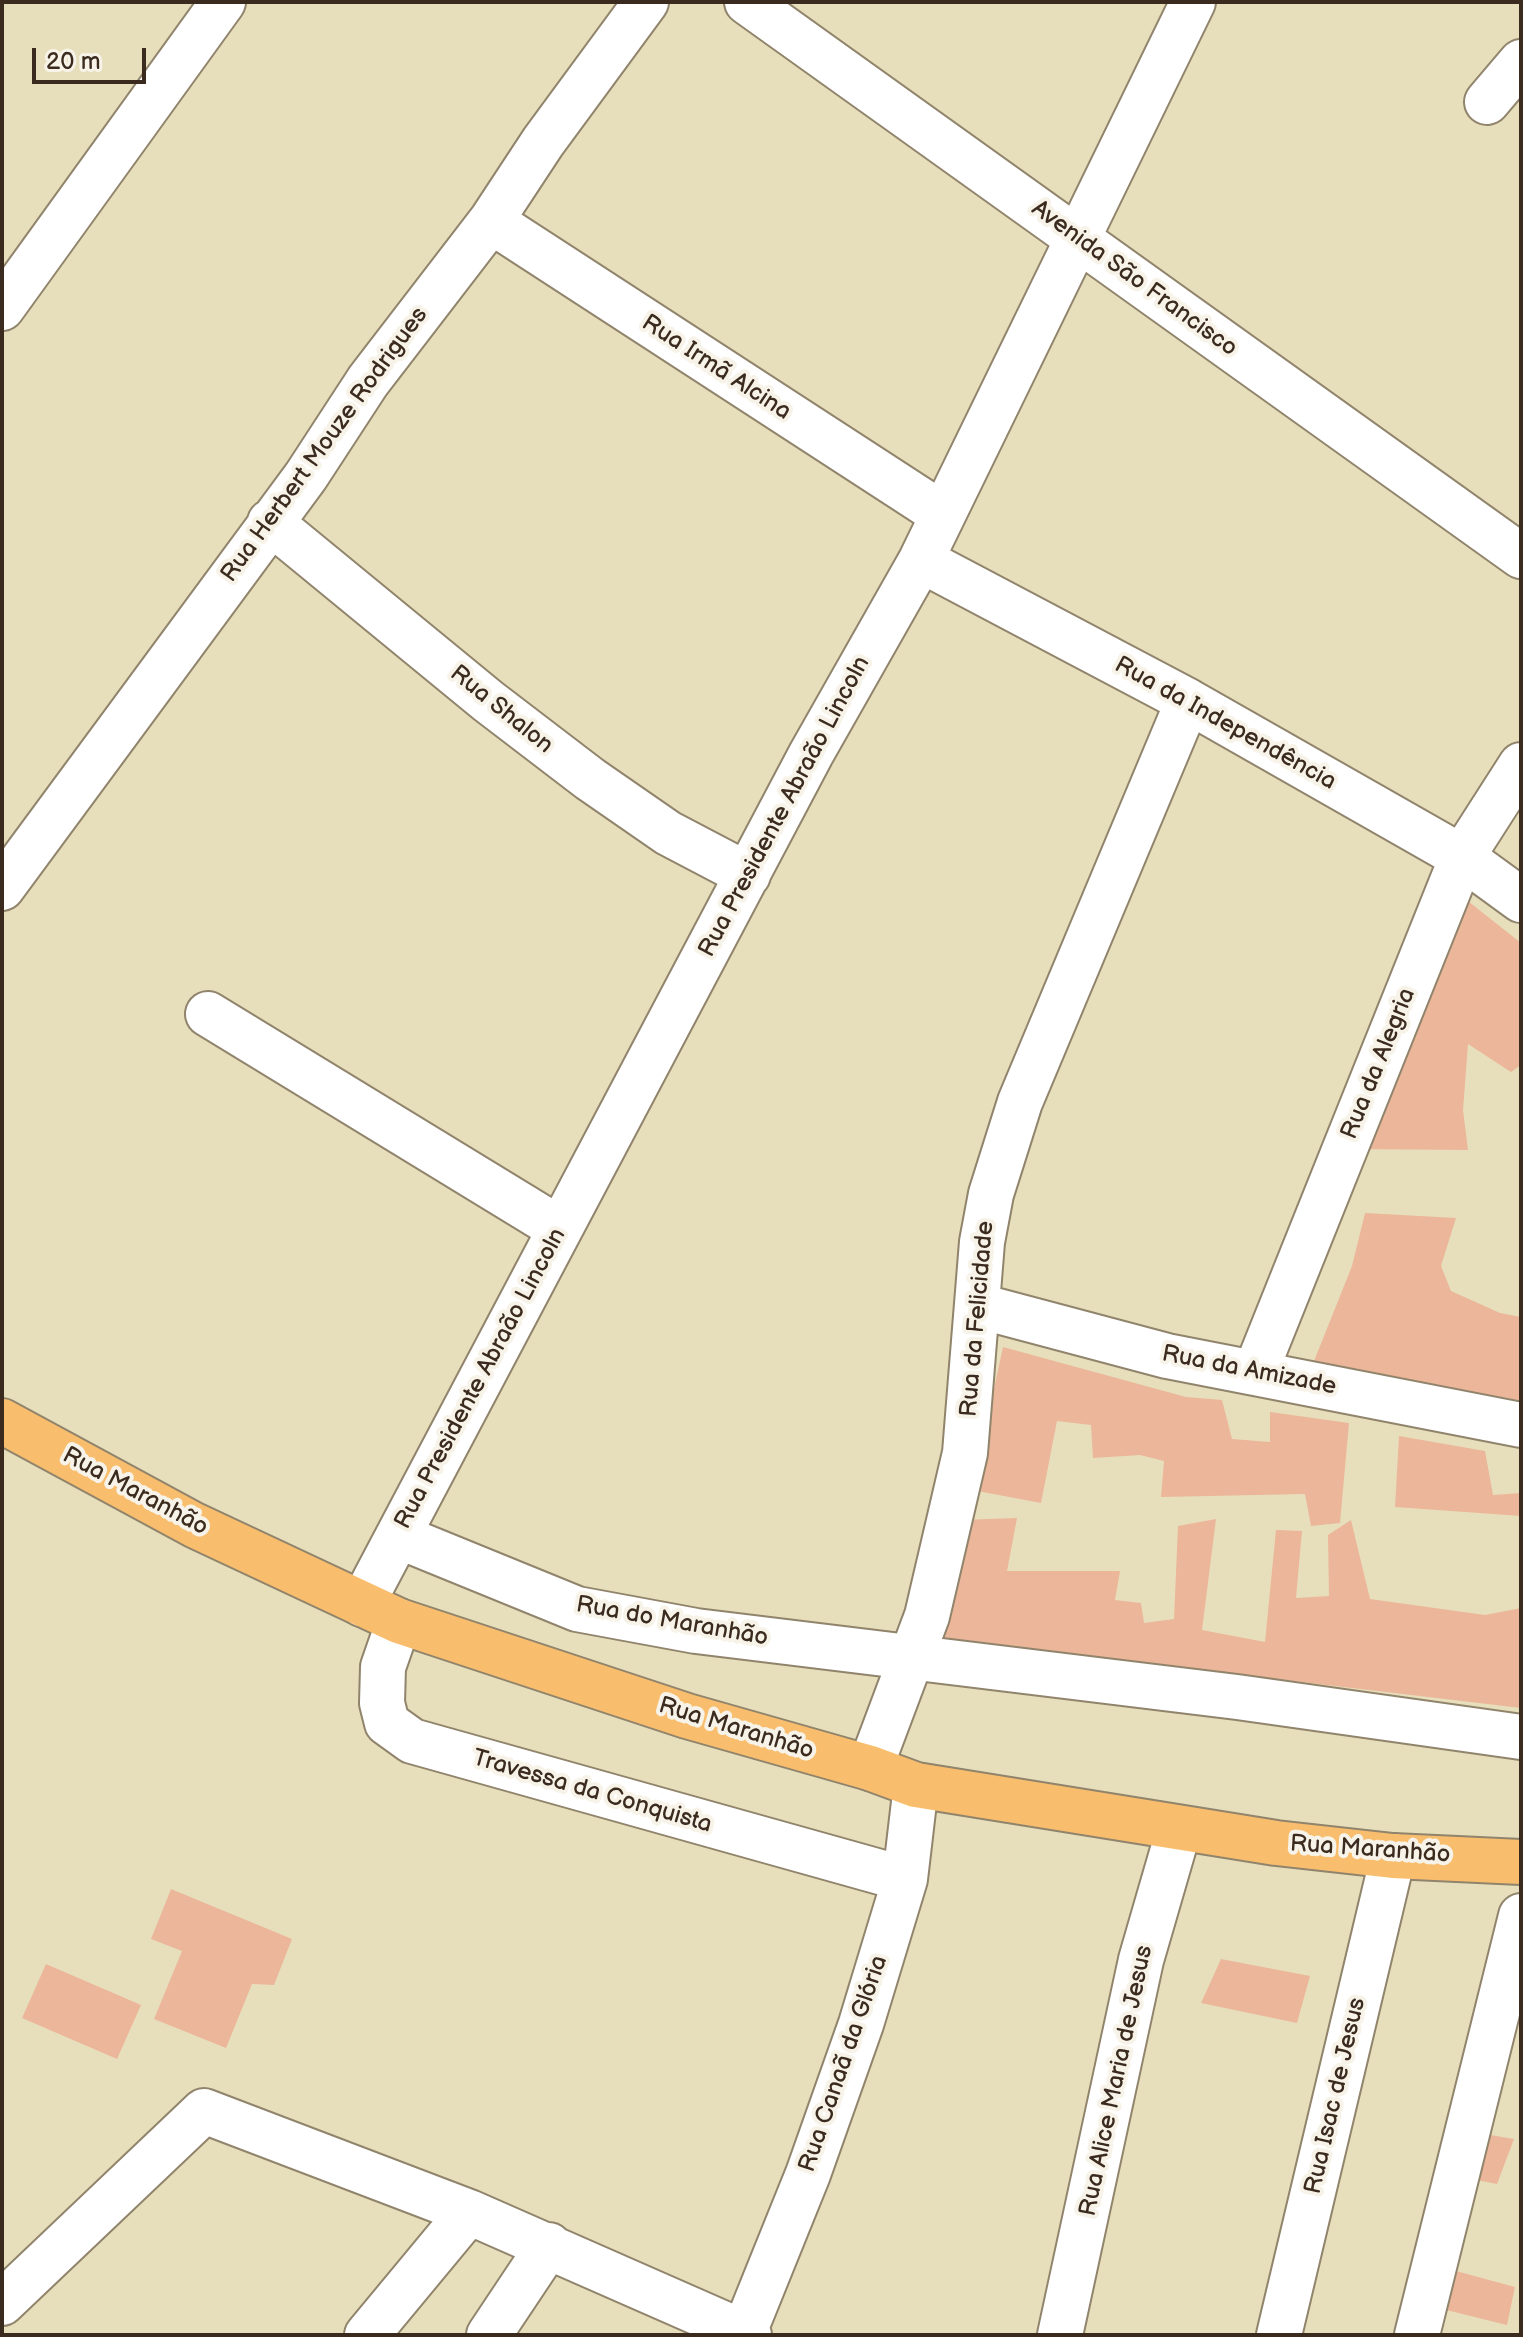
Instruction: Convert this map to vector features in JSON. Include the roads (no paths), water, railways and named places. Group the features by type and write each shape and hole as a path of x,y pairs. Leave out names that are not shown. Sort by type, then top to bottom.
{"highway":[{"name":"Rua Maranhão","path":"2,1421 194,1525 380,1612 687,1716 870,1768 916,1785 1179,1829 1393,1856 1521,1862"}],"street":[{"path":"2,308 223,2"},
{"name":"Rua Herbert Mouze Rodrigues","path":"2,888 306,476 368,381 491,221 543,142 646,2"},
{"name":"Avenida São Francisco","path":"747,2 1521,556"},
{"name":"Rua Presidente Abraão Lincoln","path":"380,1612 398,1536 748,875 921,560 1193,2"},
{"path":"1487,102 1521,62"},
{"name":"Rua Irmã Alcina","path":"491,221 942,514"},
{"name":"Rua Shalon","path":"270,522 488,701 590,779 668,833 748,875"},
{"name":"Rua da Independência","path":"921,560 1188,701 1462,857 1521,900"},
{"name":"Rua da Felicidade","path":"870,1768 927,1616 965,1453 982,1242 991,1194 1020,1102 1188,701"},
{"name":"Rua da Alegria","path":"1255,1373 1462,857 1521,765"},
{"path":"208,1014 560,1229"},
{"name":"Rua da Amizade","path":"979,1306 1167,1356 1521,1425"},
{"name":"Rua do Maranhão","path":"398,1536 577,1609 696,1631 911,1656"},
{"name":"Travessa da Conquista","path":"380,1612 382,1703 387,1723 412,1741 905,1879"},
{"path":"911,1656 1521,1737"},
{"name":"Rua Canaã da Glória","path":"745,2334 861,2024 905,1879 916,1785"},
{"name":"Rua Alice Maria de Jesus","path":"1060,2335 1138,1973 1179,1829"},
{"name":"Rua Isac de Jesus","path":"1279,2335 1393,1856"},
{"path":"1417,2335 1521,1916"},
{"path":"2,2303 204,2111 469,2212 745,2334"},
{"path":"367,2335 469,2212"},
{"path":"489,2335 549,2245"}]}
